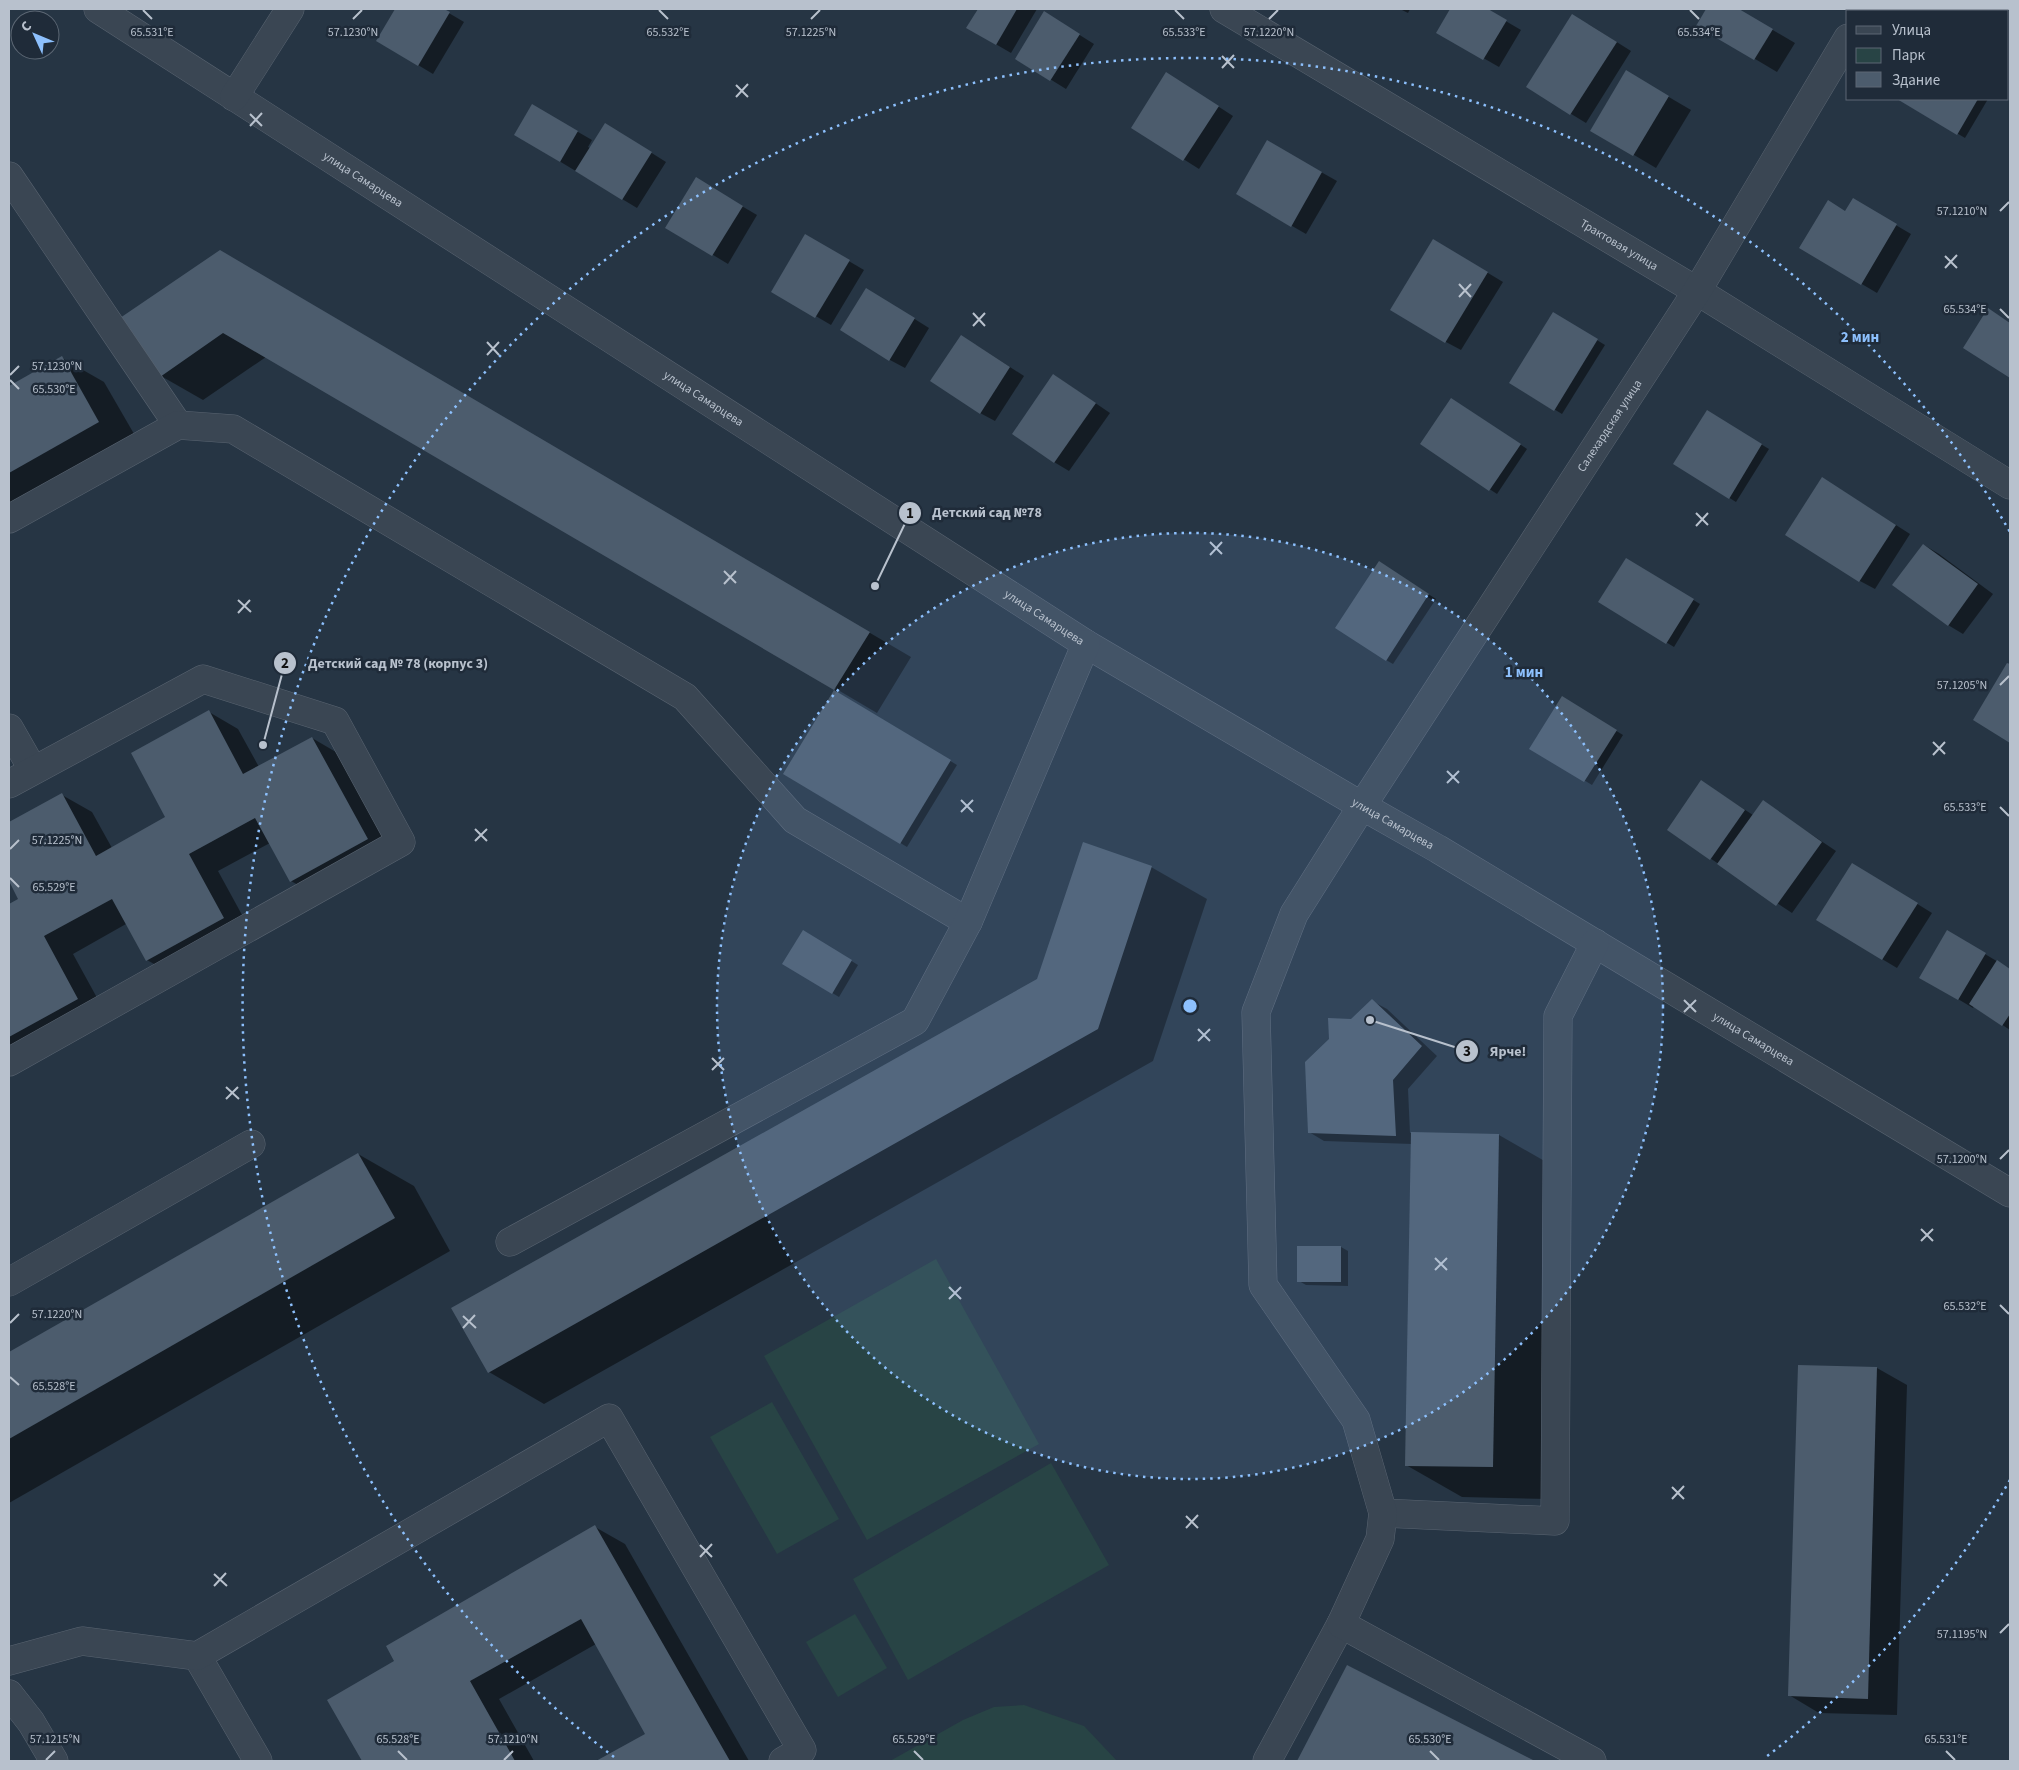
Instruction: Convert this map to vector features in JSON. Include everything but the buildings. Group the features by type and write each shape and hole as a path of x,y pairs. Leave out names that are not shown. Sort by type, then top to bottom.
{"street":[{"name":"улица Самарцева","path":"98,9 1086,644 1438,849 2010,1193"},
{"path":"234,97 290,9"},
{"name":"Трактовая улица","path":"1224,9 1697,291 2010,485"},
{"name":"Салехардская улица","path":"1383,1513 1356,1420 1262,1285 1256,1012 1294,914 1362,806 1697,291 1846,41"},
{"path":"9,176 178,425"},
{"path":"9,519 178,425 233,429 685,697 795,820 968,922"},
{"path":"510,1242 915,1021 968,922 1086,644"},
{"path":"9,784 203,679 335,721 401,842 9,1062"},
{"path":"9,728 33,770"},
{"path":"1267,1761 1340,1624 1380,1539 1383,1513 1555,1521 1558,1016 1595,944"},
{"path":"9,1282 251,1144"},
{"path":"9,1661 82,1641 196,1656 609,1418 802,1750 783,1761"},
{"path":"1340,1624 1592,1761"},
{"path":"196,1656 258,1761"},
{"path":"9,1694 31,1722 54,1761"}],"green space":[{"path":"936,1259 1039,1444 867,1540 764,1356"},
{"path":"772,1402 839,1519 777,1554 710,1437"},
{"path":"1051,1463 1109,1565 908,1680 853,1579"},
{"path":"855,1614 887,1668 838,1697 806,1642"},
{"path":"1024,1705 1084,1726 1117,1761 890,1761 963,1720 994,1707"}],"place":[{"name":"Детский сад №78","path":"875,586"},
{"name":"Детский сад № 78 (корпус 3)","path":"263,745"},
{"name":"Ярче!","path":"1370,1020"}]}
